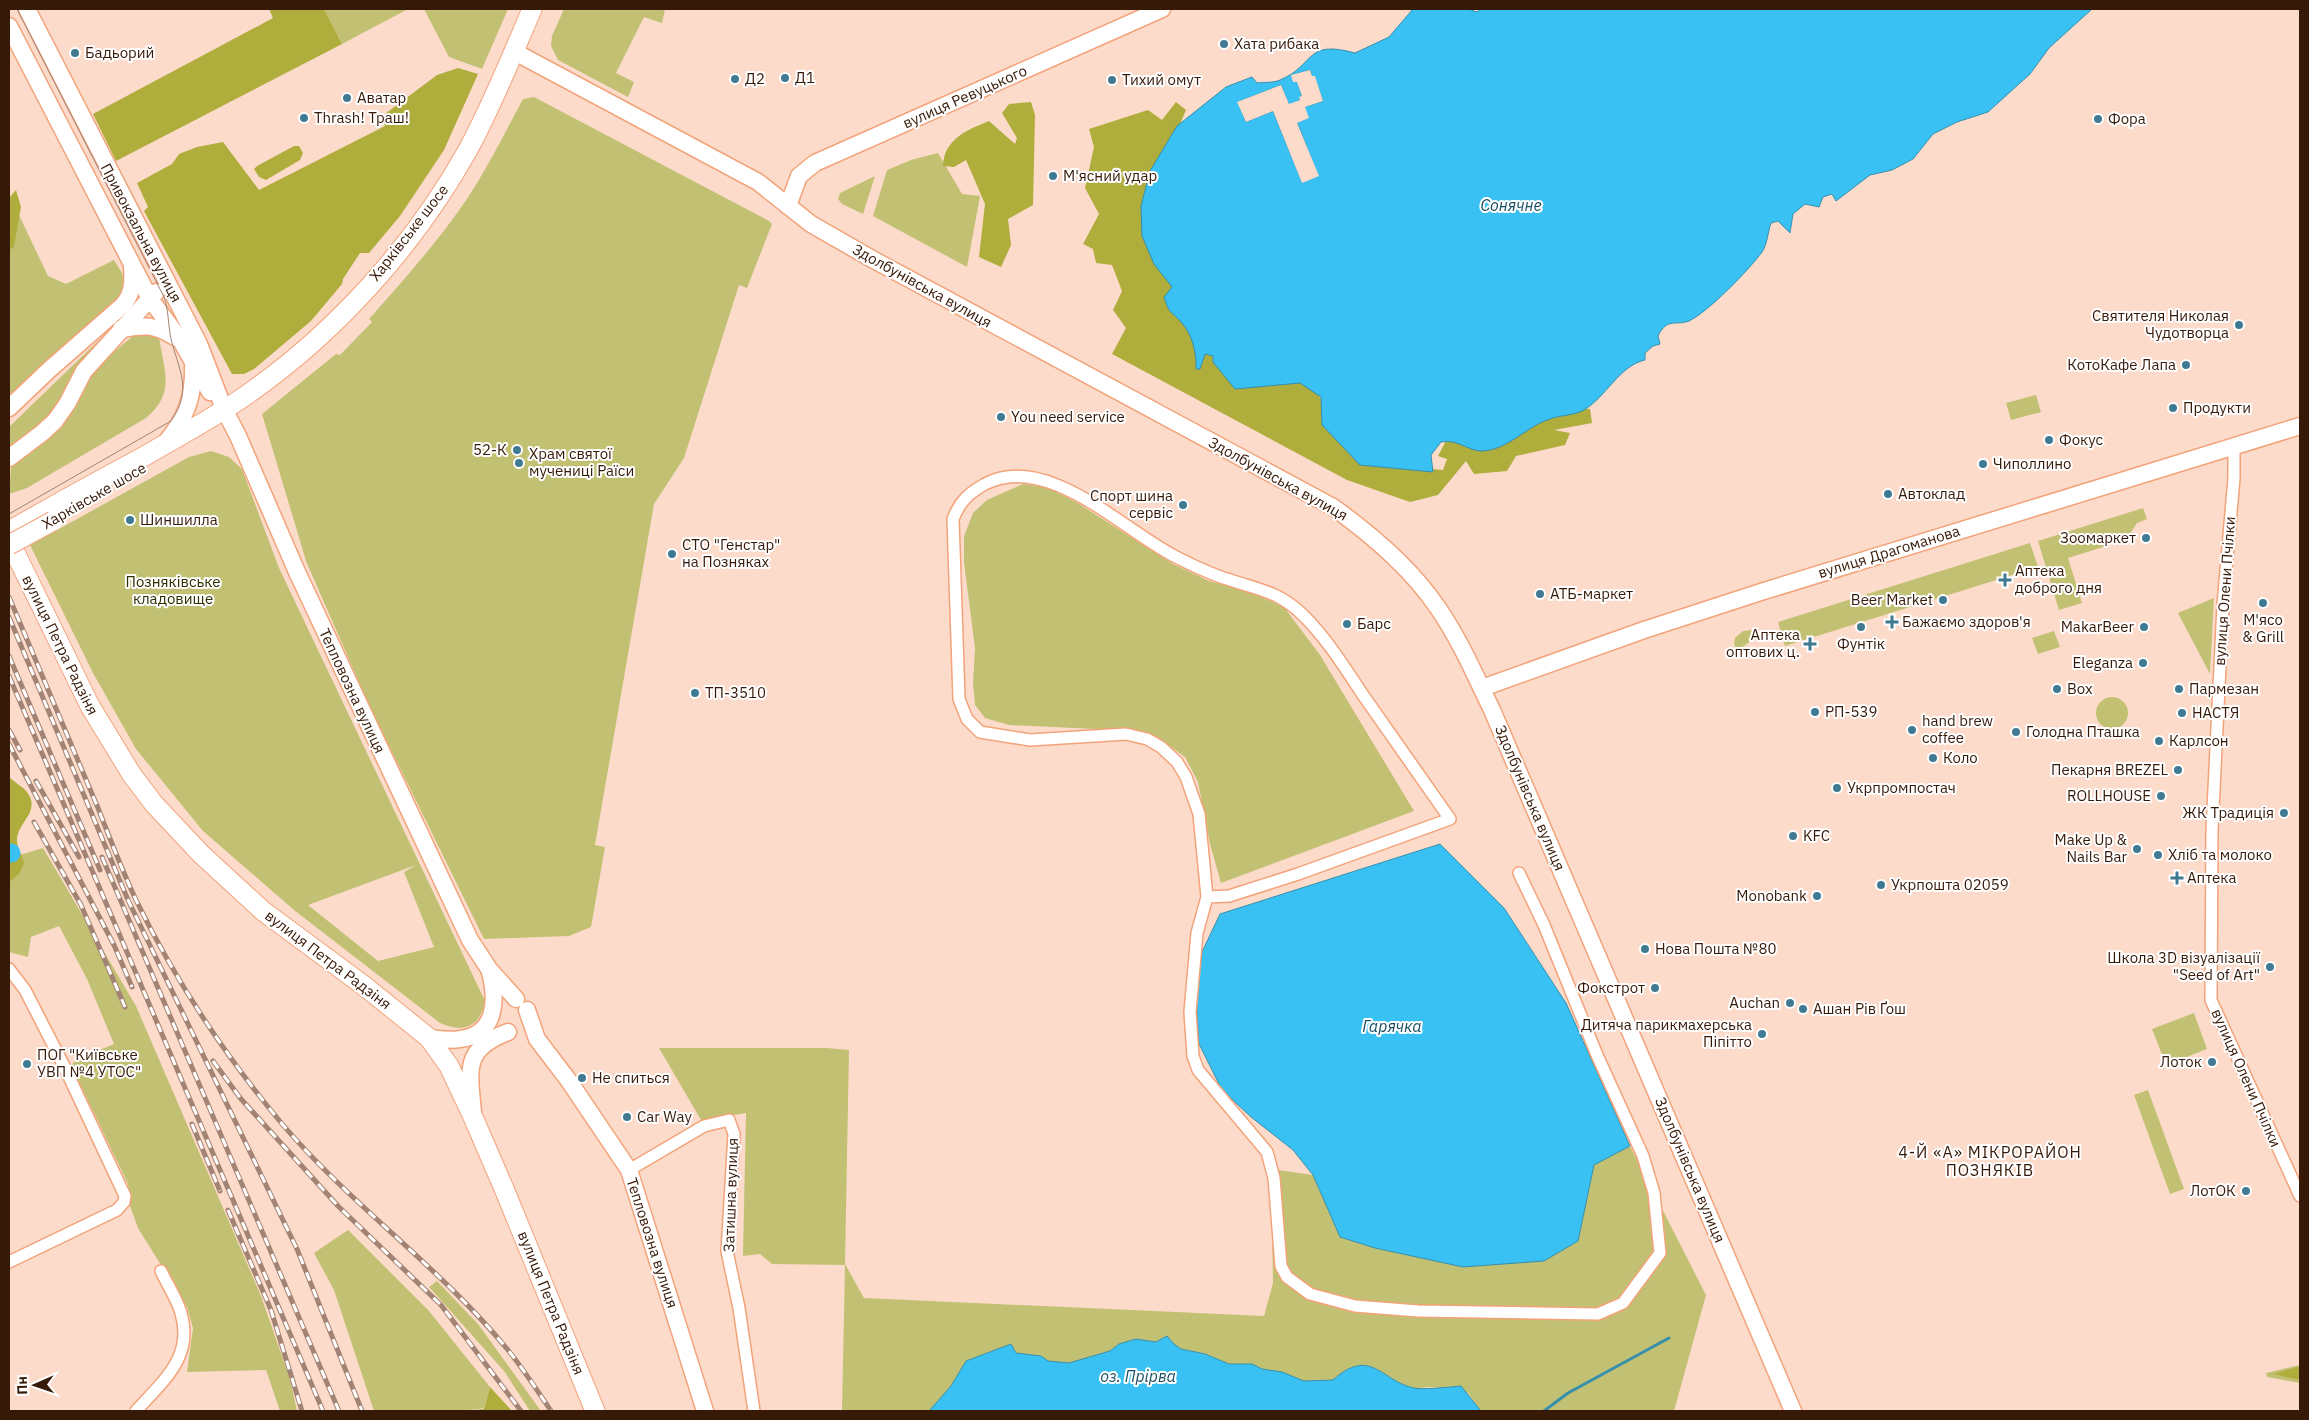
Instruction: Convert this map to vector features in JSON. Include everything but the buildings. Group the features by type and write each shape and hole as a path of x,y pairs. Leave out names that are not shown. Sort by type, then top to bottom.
{"main road":[{"name":"Харківське шосе","path":"9,545 50,516 164,444 224,409 288,364 360,295 406,241 444,188 468,148 494,97 532,9"},
{"name":"Харківське шосе","path":"9,531 50,516 213,426 224,409"},
{"name":"вулиця Петра Радзіня","path":"9,540 90,706 132,775 154,804 201,854 263,911 363,985 429,1038 448,1066 473,1116 596,1411"}],"street":[{"name":"Привокзальна вулиця","path":"27,9 199,344 224,409"},
{"name":"вулиця Ревуцького","path":"788,206 799,176 815,163 1162,9"},
{"name":"Привокзальна вулиця","path":"9,26 150,299 180,339 207,388 224,409"},
{"name":"Здолбунівська вулиця","path":"514,51 758,182 810,224 1333,507 1387,550 1438,607 1454,633 1482,688 1794,1411"},
{"path":"9,408 126,302 130,297 133,285 132,265"},
{"path":"9,458 55,421 67,404 84,371 121,329 167,282"},
{"path":"121,329 156,326 180,339"},
{"name":"Привокзальна вулиця","path":"164,444 180,425 188,409 193,390 193,364"},
{"name":"Тепловозна вулиця","path":"224,409 238,436 297,572 470,940 489,969 521,1004 537,1039 569,1081 628,1170 705,1411"},
{"name":"вулиця Драгоманова","path":"1482,688 1644,630 1764,591 2300,426"},
{"name":"вулиця Олени Пчілки","path":"2234,447 2234,478 2223,604 2212,830 2211,1000 2300,1196"},
{"path":"1207,897 1229,896 1298,874 1450,819 1339,660 1305,617 1286,599 1226,579 1177,558 1141,536 1096,504 1060,486 1037,478 1008,477 992,481 971,492 959,504 953,518 959,699 967,719 980,732 1030,740 1126,734 1147,739 1162,747 1177,762 1186,777 1199,814 1207,897 1197,934 1190,1012 1193,1056 1198,1070 1267,1152 1274,1178 1281,1266 1288,1277 1310,1294 1355,1306 1418,1311 1598,1314 1624,1303 1660,1253 1654,1192 1643,1156 1597,1055 1544,925 1519,873"},
{"path":"9,969 25,990 63,1064 123,1190 124,1202 117,1210 9,1262"},
{"name":"Тепловозна вулиця","path":"489,969 494,987 493,1013"},
{"path":"429,1038 466,1038 481,1031 504,999 521,1004 526,1022 523,1026 482,1044 472,1059 471,1090 473,1116"},
{"path":"493,1013 498,1028 524,1033 537,1039"},
{"name":"Затишна вулиця","path":"628,1170 704,1126 728,1120 734,1134 727,1251 739,1308 754,1411"},
{"path":"136,1411 174,1368 182,1350 185,1332 181,1311 160,1271"}],"green space":[{"path":"324,9 408,9 342,44"},
{"path":"424,9 508,9 482,69 449,57"},
{"path":"564,9 665,9 662,23 644,17 616,73 634,82 628,97 558,60 551,46 552,36"},
{"path":"534,97 772,224 747,288 739,285 684,458 654,504 595,845 605,847 591,927 569,936 484,939 368,703 306,561 262,414 336,354 340,355 372,322 369,319 427,251 469,196 523,99"},
{"path":"938,153 962,194 980,196 967,267 873,216 887,170 911,160"},
{"path":"875,176 863,214 842,204 838,199 840,193"},
{"path":"9,194 48,276 66,284 114,260 122,273 126,290 115,305 14,401 9,390"},
{"path":"126,314 60,410 9,452 9,427"},
{"path":"148,332 159,337 166,381 165,390 155,409 146,418 27,488 9,494 11,466 56,431 98,365 133,336"},
{"path":"2036,395 2041,412 2011,420 2006,403"},
{"name":"Позняківське кладовище","path":"211,451 229,457 242,469 279,568 485,1001 480,1017 470,1026 456,1028 440,1023 294,910 203,831 136,749 93,673 30,545 189,457","holes":["416,865 404,872 434,947 378,961 308,905"]},
{"path":"1023,484 1047,487 1076,502 1173,564 1209,581 1247,591 1284,607 1320,655 1414,811 1221,883 1210,844 1198,782 1185,757 1154,735 1095,729 1009,725 985,718 975,705 973,683 975,648 964,563 964,536 973,513 987,500"},
{"path":"2143,508 2147,519 2137,523 2126,540 2068,558 2082,603 2059,610 2038,541"},
{"path":"2030,543 2038,567 1785,646 1778,622"},
{"path":"2214,598 2210,674 2178,613"},
{"path":"1751,630 1755,638 1737,651 1734,644 1735,638 1743,631"},
{"path":"2054,631 2060,647 2038,654 2032,638"},
{"path":"2112,697 2123,702 2128,713 2123,724 2112,729 2101,724 2096,713 2101,702"},
{"path":"43,848 136,1006 261,1296 290,1379 297,1411 280,1411 266,1370 187,1372 193,1328 187,1307 138,1228 129,1203 128,1184 71,1065 76,1060 114,1044 87,979 59,926 31,937 28,957 9,952 9,858"},
{"path":"2194,1013 2207,1049 2166,1065 2152,1029"},
{"path":"659,1048 827,1048 849,1050 845,1264 864,1298 1264,1316 1273,1283 1271,1169 1313,1175 1340,1237 1375,1248 1578,1241 1594,1165 1630,1146 1706,1295 1674,1411 1481,1411 1468,1393 1434,1387 1414,1388 1366,1366 1357,1366 1346,1370 1333,1380 1304,1381 1282,1372 1262,1369 1252,1364 1229,1364 1205,1354 1181,1349 1167,1336 1156,1342 1136,1339 1119,1344 1110,1351 1069,1363 1048,1361 1041,1356 1016,1353 1011,1344 966,1361 951,1386 929,1411 842,1411 845,1265 772,1264 760,1254 743,1256 746,1113 701,1120"},
{"path":"2148,1090 2184,1189 2170,1194 2134,1095"},
{"path":"348,1230 429,1311 490,1387 484,1408 463,1411 374,1411 334,1290 314,1253"},
{"path":"437,1281 478,1324 541,1411 530,1411 504,1371 429,1287"},
{"path":"2300,1365 2300,1383 2267,1377 2266,1373"}],"shaded area":[{"path":"269,9 324,9 342,44 116,161 93,114 273,18"},
{"path":"458,68 478,74 444,150 400,216 369,253 360,253 343,279 342,284 311,321 254,369 244,374 232,374 144,211 148,207 137,183 172,164 179,154 197,147 223,142 259,190 385,126 381,117 437,75"},
{"path":"1031,102 1035,115 1033,205 1008,219 1011,245 1001,267 979,257 985,204 966,160 954,167 943,166 944,157 952,142 958,137 989,121 1015,144 1017,138 1002,113 1009,104"},
{"path":"1176,102 1186,110 1164,162 1304,376 1328,388 1319,398 1331,400 1375,464 1443,470 1447,459 1438,456 1448,437 1558,408 1590,409 1592,423 1554,430 1570,433 1565,445 1516,456 1507,471 1474,474 1466,461 1438,495 1410,502 1347,480 1112,354 1126,328 1113,310 1122,291 1112,265 1096,263 1093,249 1083,244 1099,214 1085,188 1094,147 1089,129 1148,110 1162,120"},
{"path":"294,146 299,146 303,153 300,160 266,180 259,177 254,169 257,166"},
{"path":"16,190 21,207 14,247 9,250 9,198"},
{"path":"9,777 27,792 32,806 20,829 17,841 24,863 19,874 9,882"},
{"path":"2300,1368 2300,1380 2273,1374"},
{"path":"490,1387 512,1411 463,1411 484,1409"}],"water":[{"name":"Сонячне","path":"1413,9 1468,9 1477,12 1480,9 2092,9 2049,48 2030,74 1988,112 1957,122 1933,134 1913,159 1892,170 1870,175 1836,201 1832,194 1823,197 1819,207 1805,204 1793,214 1790,233 1778,221 1771,223 1764,249 1728,290 1707,309 1689,321 1672,323 1665,326 1658,336 1660,344 1653,346 1645,353 1645,360 1628,368 1600,397 1584,410 1547,420 1507,443 1490,450 1481,451 1457,443 1441,442 1431,455 1433,472 1360,465 1322,425 1321,397 1300,383 1235,389 1213,362 1213,356 1205,354 1200,369 1196,369 1195,350 1191,338 1185,327 1169,309 1164,297 1172,287 1154,264 1142,236 1141,206 1150,171 1177,126 1226,87 1252,77 1257,83 1278,81 1291,74 1318,51 1327,49 1355,53 1389,37","holes":["1310,70 1312,77 1314,76 1323,101 1304,107 1308,118 1297,122 1318,176 1302,182 1273,111 1246,122 1238,102 1281,85 1289,105 1300,100 1301,97 1299,87 1292,75"]},
{"name":"Гарячка","path":"1440,844 1504,908 1566,1003 1630,1146 1594,1165 1578,1241 1544,1261 1463,1267 1375,1248 1340,1237 1313,1175 1293,1150 1251,1117 1222,1090 1199,1044 1196,998 1202,952 1220,914"},
{"name":"оз. Прірва","path":"1167,1336 1181,1349 1205,1354 1229,1364 1252,1364 1262,1369 1282,1372 1304,1381 1333,1380 1346,1370 1357,1366 1367,1366 1403,1384 1418,1389 1461,1386 1481,1411 929,1411 951,1386 966,1361 1011,1344 1016,1353 1041,1356 1048,1361 1069,1363 1110,1351 1119,1344 1136,1339 1156,1342"}],"pier":[{"path":"1310,70 1312,76 1315,76 1323,101 1305,107 1309,118 1297,123 1319,176 1302,183 1273,111 1246,122 1237,102 1281,85 1289,104 1300,100 1299,97 1302,96 1297,82 1293,82 1291,75","holes":["1308,73 1310,78 1313,79 1320,100 1303,105 1305,116 1295,122 1315,175 1303,179 1275,110 1272,109 1247,119 1241,104 1279,88 1288,107 1301,102 1304,96 1299,80 1294,77"]}],"waterway":[{"path":"1544,1411 1568,1393 1669,1338"}],"tram line":[{"path":"9,514 171,421 178,410 183,390 171,339 164,297 17,9"}],"railway":[{"path":"9,597 136,900 167,959 203,1017 241,1072 283,1125 338,1183 426,1264 482,1320 508,1350 551,1411"},
{"path":"9,617 128,900 297,1249 362,1411"},
{"path":"9,656 100,870"},
{"path":"9,676 323,1411"},
{"path":"9,730 20,750"},
{"path":"9,744 114,945 132,987"},
{"path":"36,781 79,857"},
{"path":"34,822 81,905 125,1007"},
{"path":"102,857 339,1411"},
{"path":"213,1061 241,1099 338,1206 441,1305 521,1411"},
{"path":"192,1124 220,1191"},
{"path":"228,1210 271,1310 302,1411"}],"place":[{"name":"Хата рибака","path":"1224,44"},
{"name":"Бадьорий","path":"75,53"},
{"name":"Д1","path":"785,78"},
{"name":"Д2","path":"735,79"},
{"name":"Тихий омут","path":"1112,80"},
{"name":"Аватар","path":"347,98"},
{"name":"Thrash! Траш!","path":"304,118"},
{"name":"Фора","path":"2098,119"},
{"name":"М'ясний удар","path":"1053,176"},
{"name":"Святителя Николая Чудотворца","path":"2239,325"},
{"name":"КотоКафе Лапа","path":"2186,365"},
{"name":"Продукти","path":"2173,408"},
{"name":"You need service","path":"1001,417"},
{"name":"Фокус","path":"2049,440"},
{"name":"52-К","path":"517,450"},
{"name":"Храм святої мучениці Раїси","path":"519,463"},
{"name":"Чиполлино","path":"1983,464"},
{"name":"Автоклад","path":"1888,494"},
{"name":"Спорт шина сервіс","path":"1183,505"},
{"name":"Шиншилла","path":"130,520"},
{"name":"Зоомаркет","path":"2146,538"},
{"name":"СТО \"Генстар\" на Позняках","path":"672,554"},
{"name":"Аптека доброго дня","path":"2005,580"},
{"name":"АТБ-маркет","path":"1540,594"},
{"name":"Beer Market","path":"1943,600"},
{"name":"М'ясо & Grill","path":"2263,603"},
{"name":"Бажаємо здоров'я","path":"1892,622"},
{"name":"Барс","path":"1347,624"},
{"name":"Фунтік","path":"1861,627"},
{"name":"MakarBeer","path":"2144,627"},
{"name":"Аптека оптових ц.","path":"1810,644"},
{"name":"Eleganza","path":"2143,663"},
{"name":"Box","path":"2057,689"},
{"name":"Пармезан","path":"2179,689"},
{"name":"ТП-3510","path":"695,693"},
{"name":"РП-539","path":"1815,712"},
{"name":"НАСТЯ","path":"2182,713"},
{"name":"hand brew coffee","path":"1912,730"},
{"name":"Голодна Пташка","path":"2016,732"},
{"name":"Карлсон","path":"2159,741"},
{"name":"Коло","path":"1933,758"},
{"name":"Пекарня BREZEL","path":"2178,770"},
{"name":"Укрпромпостач","path":"1837,788"},
{"name":"ROLLHOUSE","path":"2161,796"},
{"name":"ЖК Традиція","path":"2284,813"},
{"name":"KFC","path":"1793,836"},
{"name":"Make Up & Nails Bar","path":"2137,849"},
{"name":"Хліб та молоко","path":"2158,855"},
{"name":"Аптека","path":"2177,878"},
{"name":"Укрпошта 02059","path":"1881,885"},
{"name":"Monobank","path":"1817,896"},
{"name":"Нова Пошта №80","path":"1645,949"},
{"name":"Школа 3D візуалізації \"Seed of Art\"","path":"2270,967"},
{"name":"Фокстрот","path":"1655,988"},
{"name":"Auchan","path":"1790,1003"},
{"name":"Ашан Рів Ґош","path":"1803,1009"},
{"name":"Дитяча парикмахерська Піпітто","path":"1762,1034"},
{"name":"Лоток","path":"2212,1062"},
{"name":"ПОГ \"Київське УВП №4 УТОС\"","path":"27,1064"},
{"name":"Не спиться","path":"582,1078"},
{"name":"Car Way","path":"627,1117"},
{"name":"ЛотОК","path":"2246,1191"}],"district":[{"name":"4-Й «А» МІКРОРАЙОН ПОЗНЯКІВ","path":"1990,1161"}]}
